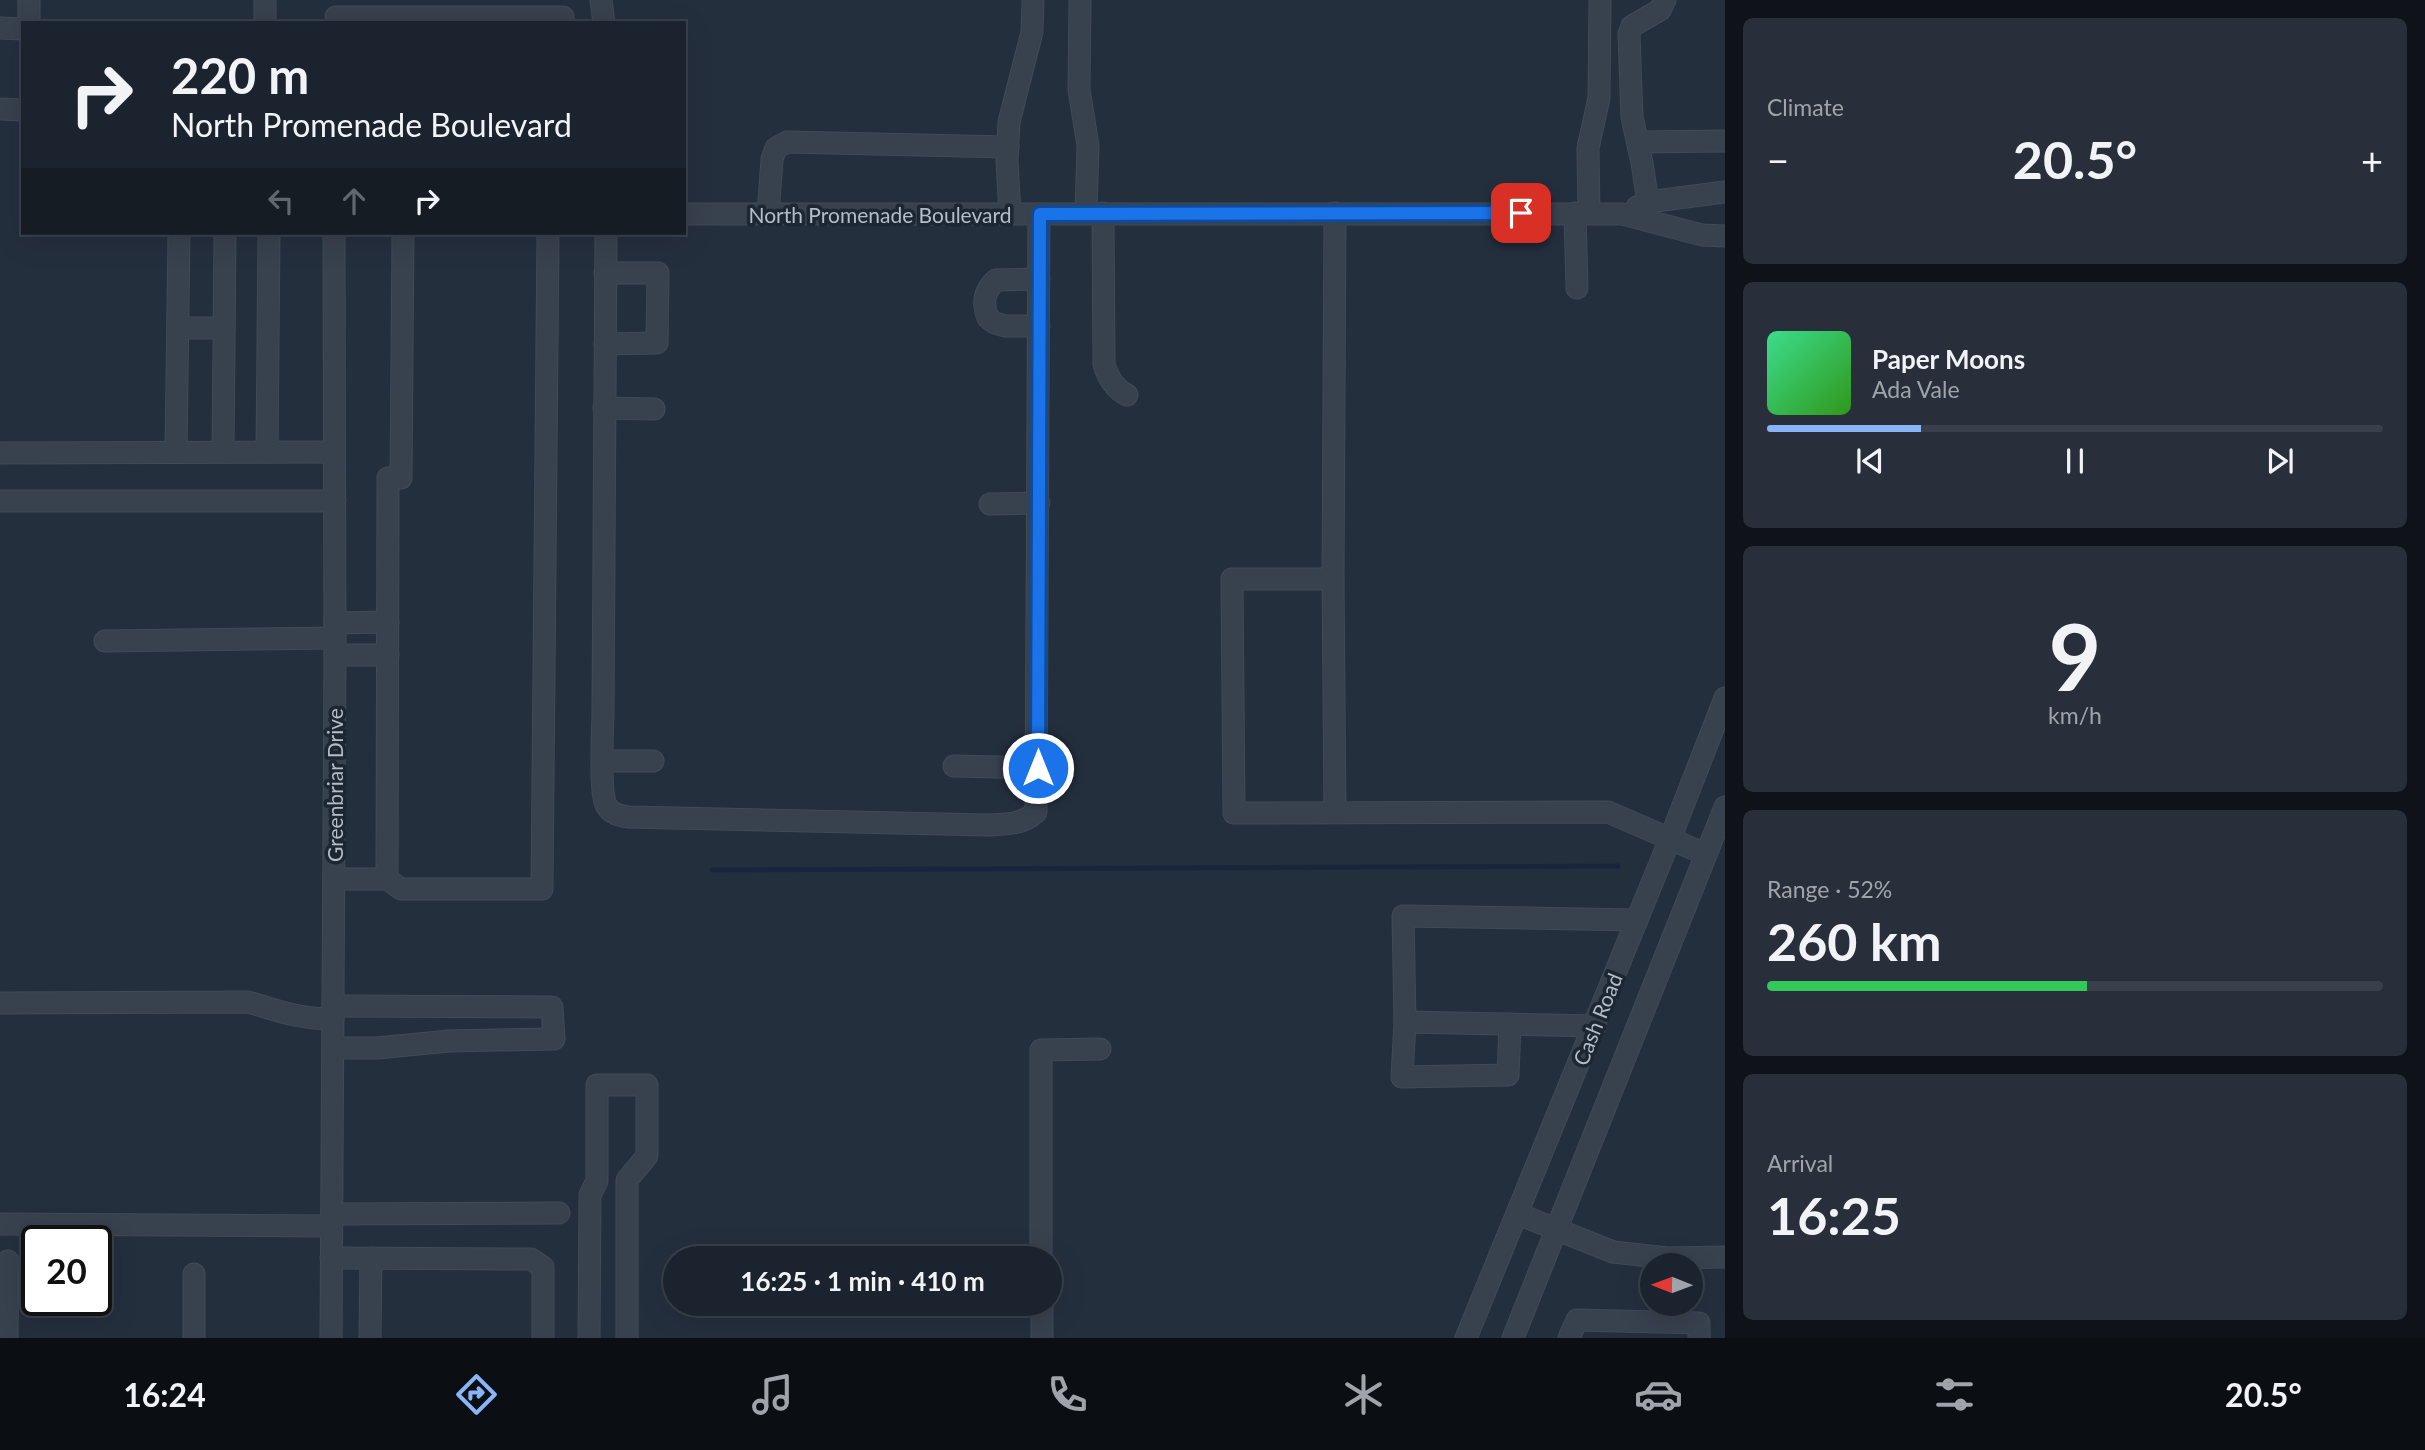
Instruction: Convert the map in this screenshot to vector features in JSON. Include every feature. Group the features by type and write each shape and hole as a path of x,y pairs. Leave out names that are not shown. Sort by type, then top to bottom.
{"street":[{"path":"29,0 29,21"},
{"path":"265,0 265,21"},
{"path":"600,0 604,21"},
{"path":"1010,214 1009,122 1032,32 1033,0"},
{"path":"1080,0 1079,90 1095,214 1104,364 1108,377 1119,390 1128,395"},
{"path":"1577,288 1588,148 1599,98 1600,0"},
{"path":"1648,201 1632,117 1629,34 1632,26 1660,10 1665,0"},
{"path":"336,13 387,20 563,17 563,21"},
{"path":"0,28 21,29"},
{"path":"0,109 21,110"},
{"path":"1637,142 1725,141"},
{"path":"768,214 772,159 776,148 787,142 1008,147"},
{"path":"1622,214 1648,201 1725,192"},
{"path":"1335,213 1335,812"},
{"name":"North Promenade Boulevard","path":"686,214 1582,213 1622,214 1702,235 1725,236"},
{"path":"606,235 603,761 606,804 616,815 629,817 987,825 1018,823 1036,812 1040,214"},
{"path":"176,452 179,235"},
{"path":"223,452 225,235"},
{"path":"267,452 270,235"},
{"name":"Greenbriar Drive","path":"331,1338 334,235"},
{"path":"387,879 388,622 402,235"},
{"path":"334,879 387,879 401,889 542,890 548,235"},
{"path":"605,344 657,343 658,273 606,273"},
{"path":"1039,326 995,323 988,318 985,293 996,280 1040,279"},
{"path":"178,328 224,328"},
{"path":"604,408 654,409"},
{"path":"0,453 334,452"},
{"path":"0,501 335,501"},
{"path":"990,504 1039,503"},
{"path":"1333,579 1232,579 1234,813 1608,812 1705,854"},
{"path":"105,641 335,638 388,622"},
{"path":"335,638 388,655"},
{"name":"Cash Road","path":"1466,1338 1595,1026 1725,698"},
{"path":"603,761 653,761"},
{"path":"954,766 1038,768"},
{"name":"Cash Road","path":"1513,1338 1725,807"},
{"path":"1510,1024 1508,1075 1402,1077 1405,1022 1403,916 1637,920"},
{"path":"0,1003 248,1002 282,1014 307,1019 333,1012 552,1007 554,1039 449,1041 377,1048 333,1048"},
{"path":"1405,1022 1595,1026"},
{"path":"1041,1246 1041,1050 1100,1049"},
{"path":"589,1338 590,1195 597,1181 597,1085 648,1085 647,1156 627,1180 627,1338"},
{"path":"597,1181 627,1180"},
{"path":"0,1224 332,1220 559,1213"},
{"path":"1518,1214 1613,1252 1667,1258 1725,1257"},
{"path":"331,1258 531,1259 543,1268 543,1338"},
{"path":"370,1338 371,1258"},
{"path":"7,1338 8,1261"},
{"path":"194,1274 194,1338"},
{"path":"1042,1316 1042,1338"},
{"path":"1569,1338 1577,1320 1699,1323 1699,1338"}],"waterway":[{"path":"712,870 1618,866"}],"route":[{"path":"1038,768 1040,214 1521,213"}]}
